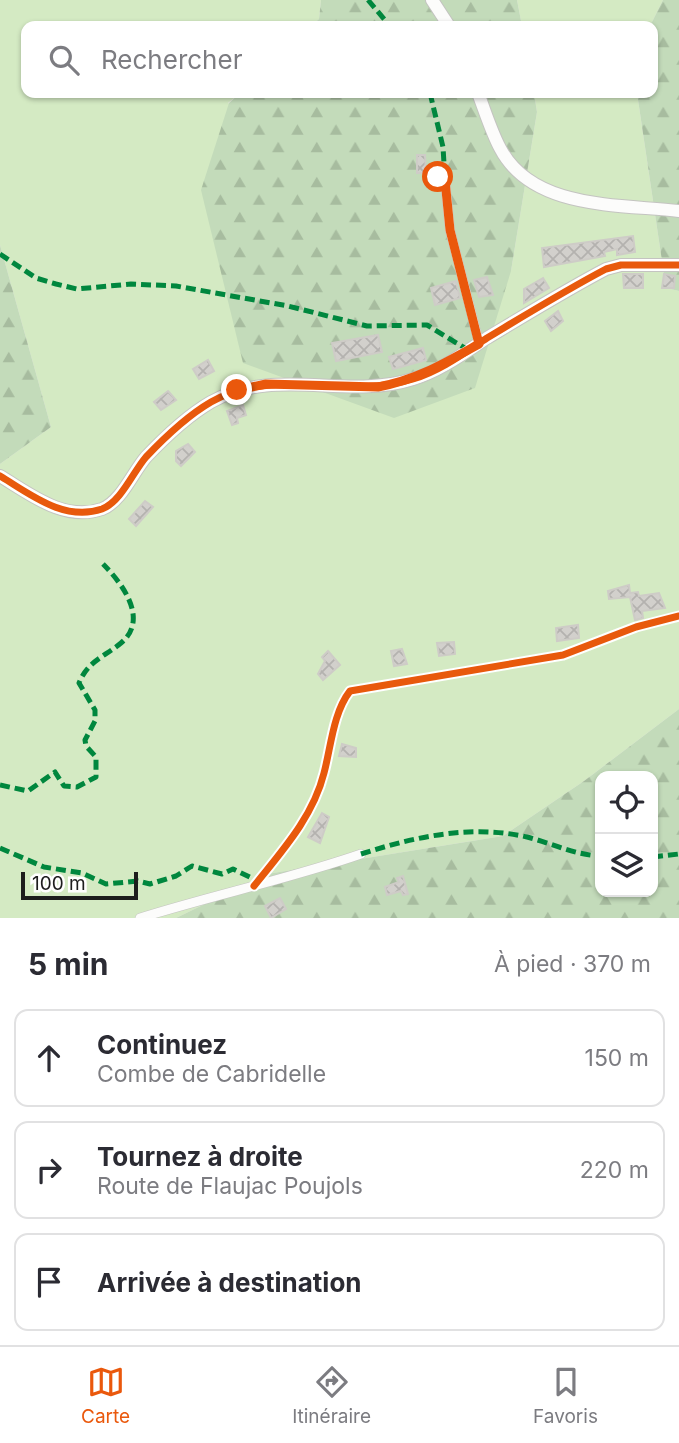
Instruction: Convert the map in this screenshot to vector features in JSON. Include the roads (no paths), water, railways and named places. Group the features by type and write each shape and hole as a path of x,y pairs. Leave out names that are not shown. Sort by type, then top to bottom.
{"street":[{"path":"432,0 446,21"},
{"path":"480,98 501,150 520,173 538,187 565,197 679,211"},
{"path":"438,177 445,180 454,252 479,344"},
{"path":"0,476 49,505 67,512 102,509 111,504 145,458 184,421 211,402 237,390 266,384 378,387 396,384 435,371 606,269 621,265 679,265"},
{"path":"254,886 304,820 324,773 328,747 350,691 564,655 636,627 679,616"},
{"path":"140,918 307,873 361,854"}]}
